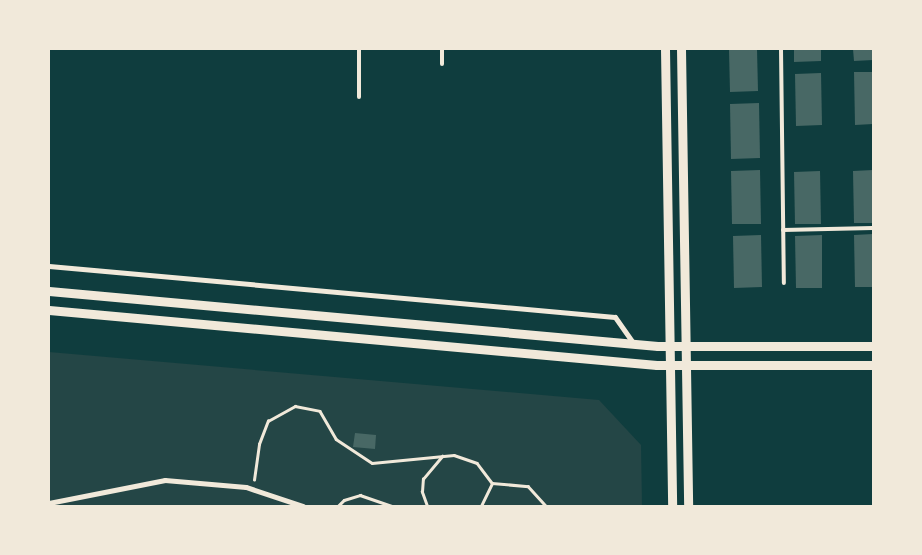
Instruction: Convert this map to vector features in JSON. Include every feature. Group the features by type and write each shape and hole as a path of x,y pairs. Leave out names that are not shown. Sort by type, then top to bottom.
{"street":[{"path":"665,49 672,506"},
{"path":"681,49 688,506"},
{"path":"49,266 615,317 634,344"},
{"path":"49,291 634,344 670,346 873,346"},
{"path":"49,310 670,365 873,365"},
{"path":"49,503 165,480 253,489 304,506"}],"lane":[{"path":"359,49 360,97"},
{"path":"442,49 442,64"},
{"path":"781,49 784,283"},
{"path":"783,230 873,228"}],"path":[{"path":"253,489 259,444 268,421 295,406 320,411 336,439 372,464 454,455 477,463 492,483 528,486 546,506"},
{"path":"427,506 422,492 423,479 442,456"},
{"path":"481,506 492,483"},
{"path":"338,506 344,500 360,495 392,506"}],"shaded area":[{"path":"49,352 599,400 641,445 642,506 49,506"}],"building":[{"path":"729,49 757,49 758,91 730,92"},
{"path":"794,49 821,49 821,61 794,62"},
{"path":"853,49 873,49 873,60 854,61"},
{"path":"854,72 873,72 873,124 855,125"},
{"path":"821,73 822,125 796,126 795,74"},
{"path":"759,103 760,158 731,159 730,104"},
{"path":"760,170 761,224 732,224 731,171"},
{"path":"873,170 873,223 854,223 853,171"},
{"path":"820,171 821,224 795,224 794,172"},
{"path":"873,234 873,287 855,287 854,235"},
{"path":"761,235 762,287 734,288 733,236"},
{"path":"822,235 822,288 796,288 795,236"},
{"path":"355,433 376,435 375,449 353,447"}]}
